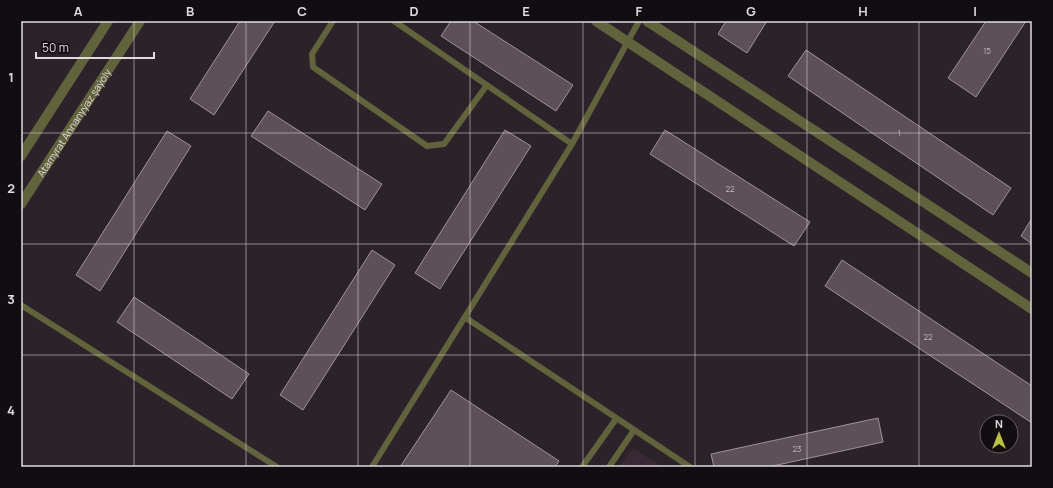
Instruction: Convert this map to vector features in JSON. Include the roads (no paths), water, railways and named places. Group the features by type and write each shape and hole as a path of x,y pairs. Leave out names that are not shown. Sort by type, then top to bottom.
{"street":[{"path":"21,156 108,21"},
{"name":"Atamyrat Annanyýaz şaýoly","path":"21,204 140,21"},
{"path":"596,21 1032,309"},
{"path":"646,21 1032,273"}],"lane":[{"path":"333,21 312,54 313,67 427,146 444,144 486,85"},
{"path":"394,21 572,144"},
{"path":"372,467 466,318 572,144 638,21"},
{"path":"21,305 277,467"},
{"path":"466,318 690,467"},
{"path":"582,467 616,419"},
{"path":"609,467 634,430"}]}
